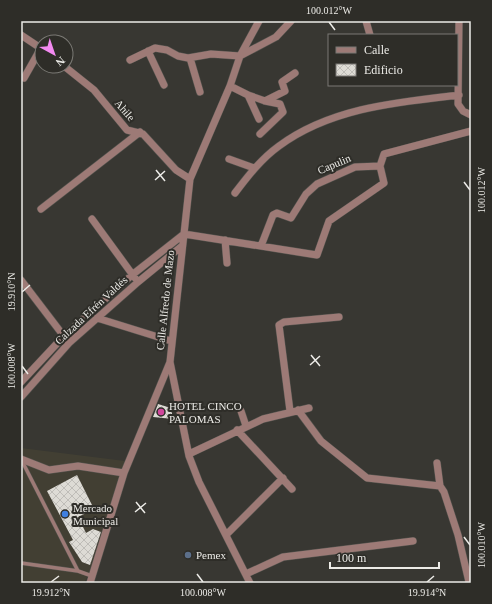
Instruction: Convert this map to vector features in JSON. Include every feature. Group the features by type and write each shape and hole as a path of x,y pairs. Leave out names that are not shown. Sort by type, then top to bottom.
{"street":[{"name":"Calle Alfredo de Mazo","path":"91,580 124,473 170,362 171,340 190,179 230,86 240,56 259,21"},
{"path":"130,60 155,48 165,49 178,56 190,58 211,54 240,56 276,37 291,21"},
{"path":"366,21 370,34"},
{"path":"460,21 459,107 471,115"},
{"path":"21,35 34,44"},
{"path":"148,51 164,85"},
{"path":"190,58 200,92"},
{"path":"24,78 34,61"},
{"path":"265,101 285,91 282,82 295,73"},
{"name":"Ahile","path":"74,74 94,90 127,130 140,132 176,170 190,179"},
{"path":"230,86 248,95 280,104 283,112 260,134"},
{"path":"248,95 259,119"},
{"path":"235,193 254,168 280,146 330,118 352,112 459,95"},
{"path":"184,234 318,254 329,221 384,183 380,166 383,155 471,131"},
{"path":"41,209 140,132"},
{"path":"229,159 254,168"},
{"name":"Capulin","path":"261,246 274,214 277,213 291,218 306,194 317,184 355,166 380,166"},
{"path":"92,219 138,282"},
{"name":"Calzada Efrén Valdés","path":"21,382 64,336 132,275 184,234"},
{"path":"225,240 227,263"},
{"name":"Calzada Efrén Valdés","path":"21,397 69,343 138,282 182,246"},
{"path":"21,280 69,343"},
{"path":"290,411 279,325 284,322 339,316"},
{"path":"97,318 171,340"},
{"path":"170,362 189,454 200,486 250,583"},
{"path":"189,454 262,419 290,411 309,408"},
{"path":"298,410 321,441 367,478 440,486"},
{"path":"241,411 246,426"},
{"path":"237,430 292,489"},
{"path":"21,460 49,470 78,466 124,473"},
{"path":"436,463 440,486 444,492 458,535 470,582"},
{"path":"226,535 282,478"},
{"path":"246,574 283,556 413,541"}],"lane":[{"path":"21,460 78,571"},
{"path":"21,564 78,571 91,580"}],"shaded area":[{"name":"Mercado Municipal","path":"21,448 125,461 92,568 84,583 21,583"}],"building":[{"name":"HOTEL CINCO PALOMAS","path":"158,404 171,408 173,419 153,417"},
{"path":"77,475 94,509 78,517 86,533 93,529 101,532 90,565 82,562 69,542 73,540 47,491"}],"place":[{"name":"HOTEL CINCO PALOMAS","path":"161,412"},
{"name":"Mercado Municipal","path":"65,514"},
{"name":"Pemex","path":"188,555"}]}
